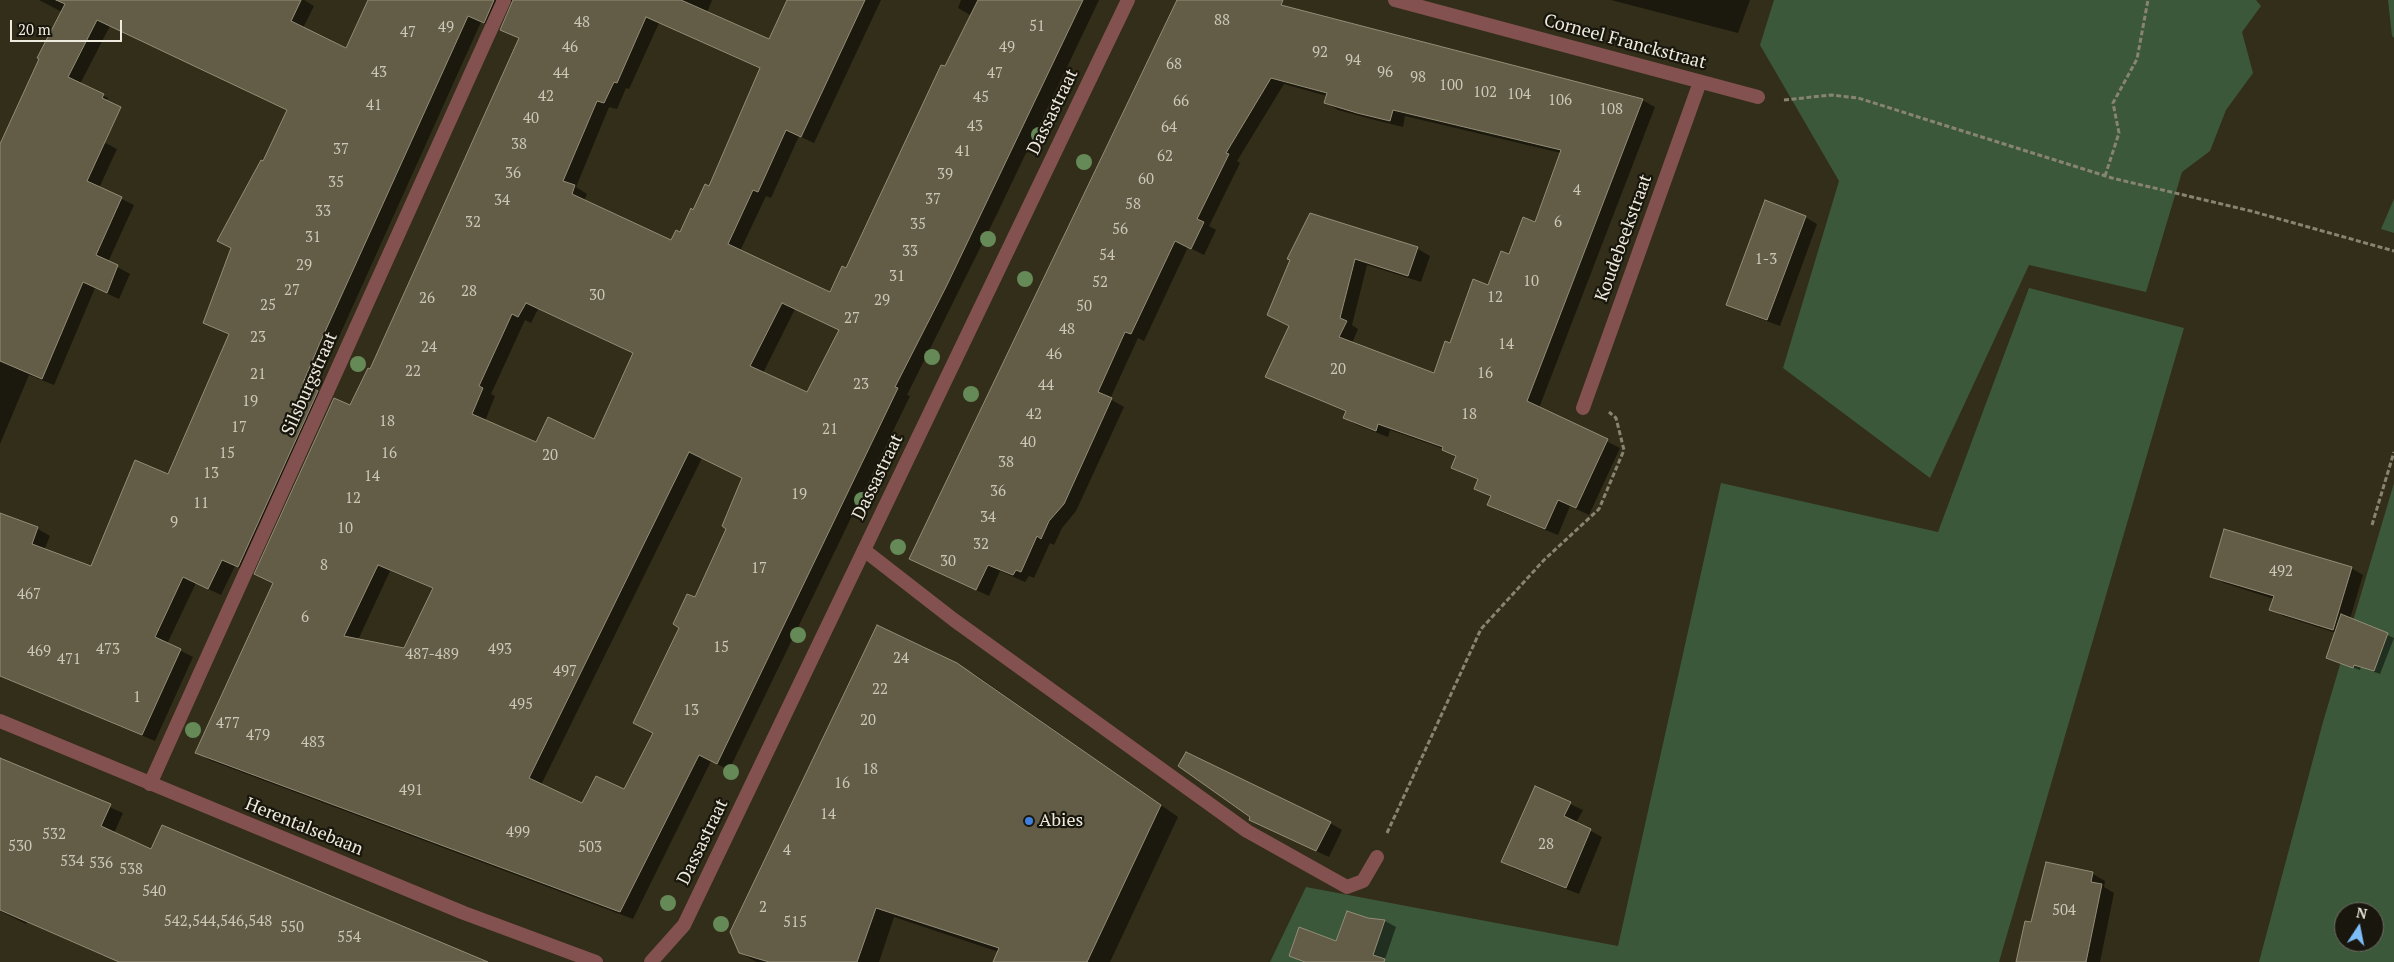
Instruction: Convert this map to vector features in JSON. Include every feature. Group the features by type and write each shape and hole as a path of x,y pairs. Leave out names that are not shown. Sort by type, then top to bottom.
{"street":[{"name":"Silsburgstraat","path":"150,784 504,0"},
{"name":"Dassastraat","path":"651,962 684,926 1128,0"},
{"name":"Corneel Franckstraat","path":"1395,0 1758,97"},
{"name":"Koudebeekstraat","path":"1583,408 1700,82"},
{"path":"864,550 954,620 1247,831 1347,887 1363,881 1377,857"},
{"name":"Herentalsebaan","path":"0,721 464,913 596,962"}],"path":[{"path":"2105,176 2119,133 2113,102 2137,59 2148,0"},
{"path":"1758,97 1787,100 1831,95 1858,98 2105,176 2251,211 2394,251"},
{"path":"1377,857 1481,629 1544,560 1599,509 1624,450 1616,418 1589,392"},
{"path":"2372,525 2394,452"}],"green space":[{"path":"1774,0 2256,0 2261,6 2242,32 2253,73 2226,110 2210,151 2182,172 2146,292 2029,265 1930,478 1783,368 1839,181 1760,45"},
{"path":"2388,0 2394,0 2394,38 2392,36"},
{"path":"2394,199 2394,233 2381,229"},
{"path":"2029,288 2184,328 1999,962 1270,962 1306,887 1618,946 1721,483 1938,532"},
{"path":"2394,483 2394,962 2259,962 2323,722"}],"building":[{"path":"56,0 301,0 291,21 346,48 368,0 494,0 484,23 468,16 319,345 303,383 318,391 238,567 222,560 208,589 183,577 155,637 181,649 142,735 0,676 0,513 38,527 32,544 91,566 135,460 168,474 229,334 203,323 231,248 217,241 261,160 263,161 287,110 97,20 68,77 104,94 102,98 121,107 87,181 122,197 96,255 118,265 107,293 83,282 42,379 0,361 0,144 39,59 37,58 65,4"},
{"path":"513,0 681,0 769,39 787,0 865,0 801,137 786,130 758,192 753,190 728,244 830,292 842,266 846,268 941,65 945,66 978,0 1083,0 947,285 895,387 898,388 717,764 699,755 620,912 195,753 273,583 254,574 334,398 350,405 368,368 370,369 519,38 500,30","holes":["646,17 760,68 709,186 705,184 680,232 676,230 671,240 572,194 575,185 563,181 597,101 604,103 614,82 617,83","526,303 633,353 594,439 548,417 536,442 472,414 483,388 479,386 512,314 518,317","782,303 839,330 807,392 750,366","689,452 742,478 722,526 726,529 695,597 687,594 673,624 679,628 633,723 653,733 624,789 596,776 582,803 529,778","378,565 433,588 404,648 344,636"]},
{"path":"1177,0 1283,0 1281,5 1643,99 1527,401 1608,439 1576,508 1558,500 1545,529 1487,505 1491,496 1474,489 1478,479 1451,468 1456,456 1442,450 1443,447 1378,424 1376,431 1343,418 1346,411 1265,377 1289,326 1267,315 1290,260 1287,259 1310,213 1418,247 1408,276 1355,259 1340,318 1347,321 1339,337 1434,373 1445,341 1450,343 1473,279 1488,285 1501,251 1509,254 1523,217 1535,222 1561,150 1393,110 1390,121 1357,113 1324,103 1327,93 1271,78 1226,153 1229,154 1197,219 1204,222 1191,249 1175,241 1131,334 1125,332 1098,392 1112,398 1064,504 1049,521 1041,539 1037,536 1021,572 1016,570 1013,575 988,565 976,590 909,559"},
{"path":"1765,200 1806,216 1767,320 1726,305"},
{"path":"2224,529 2352,567 2333,630 2269,610 2274,596 2210,577"},
{"path":"2341,614 2388,633 2374,671 2354,665 2353,668 2326,658"},
{"path":"877,625 957,663 1161,805 1087,962 993,962 999,948 876,908 857,962 769,962 739,953 730,932"},
{"path":"1186,752 1331,822 1316,851 1249,820 1250,817 1178,766"},
{"path":"0,758 111,804 101,826 151,849 162,825 488,962 119,962 0,910"},
{"path":"1535,786 1571,802 1564,816 1591,829 1566,888 1501,862"},
{"path":"2046,862 2093,872 2091,882 2102,884 2086,962 2016,962 2025,921 2031,922"},
{"path":"1347,911 1368,918 1385,920 1373,955 1385,959 1384,962 1305,962 1289,956 1299,927 1336,941"}],"place":[{"name":"Abies","path":"1029,821"}]}
